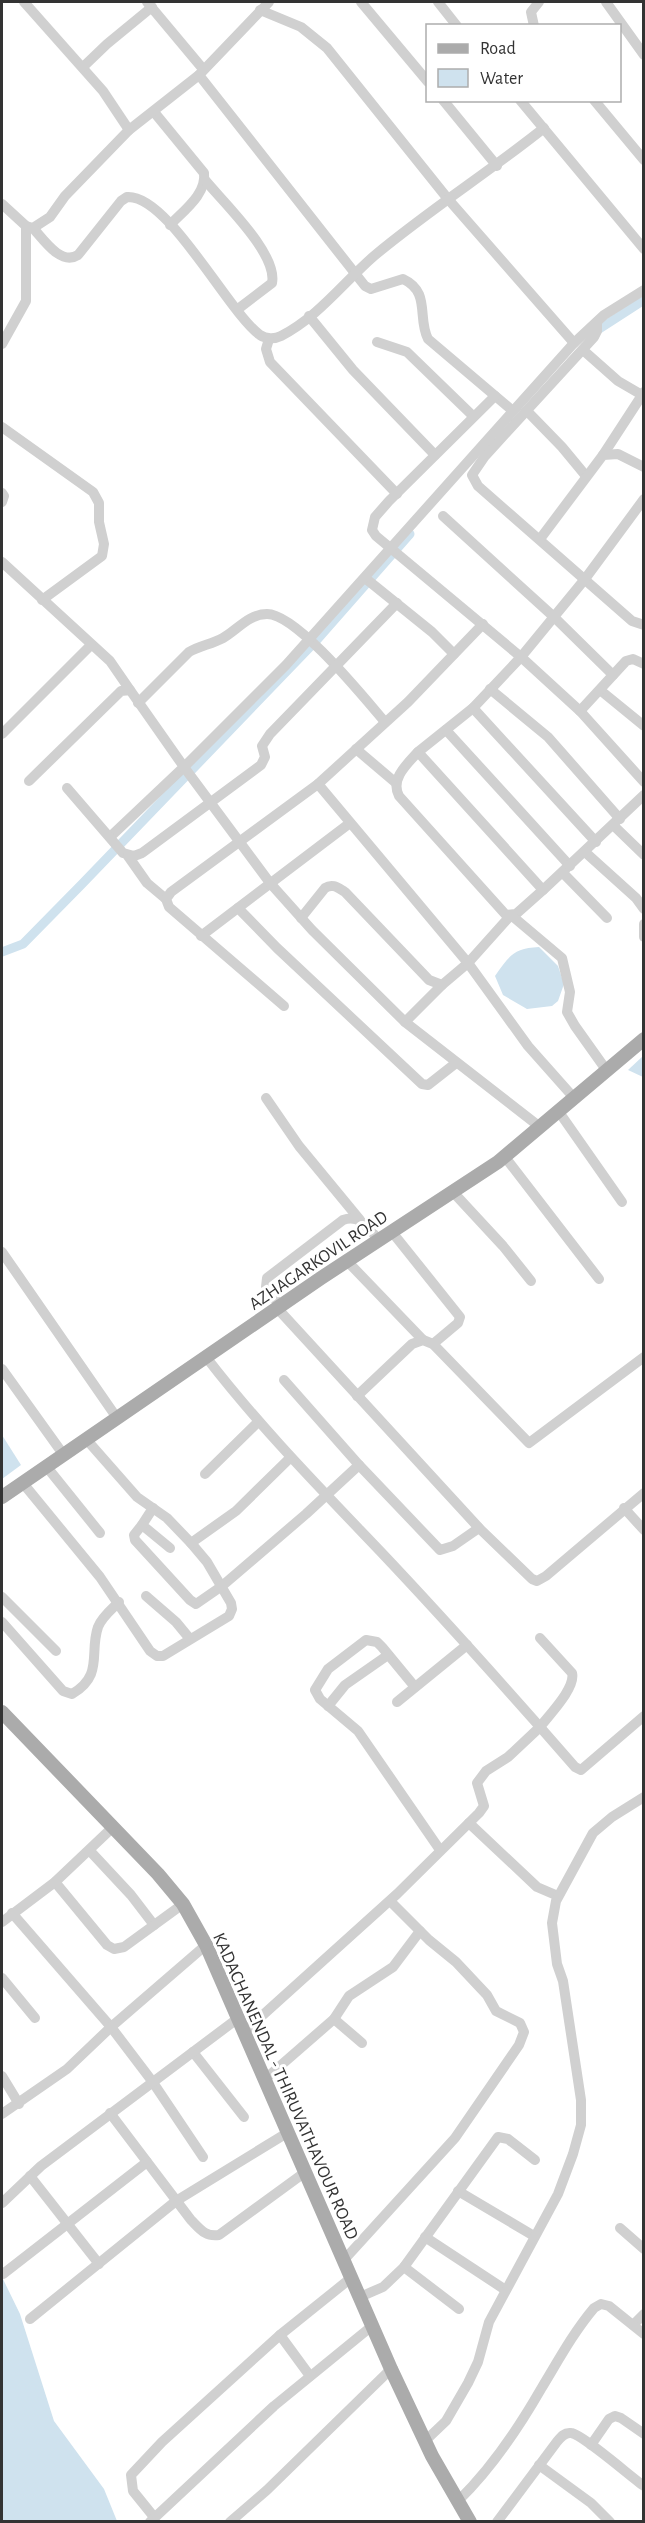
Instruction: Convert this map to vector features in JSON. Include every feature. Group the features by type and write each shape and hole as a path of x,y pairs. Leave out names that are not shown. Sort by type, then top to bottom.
{"main road":[{"name":"AZHAGARKOVIL ROAD","path":"2,1497 347,1261 505,1157 644,1040"},
{"name":"KADACHANENDAL - THIRUVATHAVOUR ROAD","path":"2,1712 158,1874 183,1904 206,1945 391,2369 425,2441 470,2522"}],"street":[{"path":"24,2 103,91 129,130"},
{"path":"29,227 50,217 65,196 129,130 201,72 269,2"},
{"path":"361,2 426,80"},
{"path":"438,2 455,24"},
{"path":"534,24 531,12 540,2"},
{"path":"606,2 644,55"},
{"path":"82,67 150,4 365,286 371,289 403,279 411,282 421,299 428,339 513,411"},
{"path":"260,10 301,27 327,48 448,199 579,347 618,381 643,394 603,455 540,539"},
{"path":"445,102 497,166"},
{"path":"522,102 644,249"},
{"path":"596,102 644,160"},
{"path":"154,112 204,173 205,180 203,189 170,225"},
{"path":"2,204 66,259 78,255 121,201 128,196 141,199 170,225 201,259 250,326 261,336 269,339 279,337 309,316 332,298 356,273 448,199 497,166 544,128"},
{"path":"205,180 242,223 272,267 272,283 238,309"},
{"path":"2,344 26,301 29,227"},
{"path":"644,290 597,326 527,411 485,456 472,475 478,486 632,621 644,625"},
{"path":"309,316 353,370 435,456"},
{"path":"269,339 266,349 270,362 397,494"},
{"path":"376,342 407,352 473,416"},
{"path":"112,840 188,772 312,643 394,552 513,411 579,347"},
{"path":"495,396 397,494 375,518 372,530 394,552 483,624 580,711 644,782"},
{"path":"527,411 586,476"},
{"path":"2,427 93,492 99,503 99,522 104,544 102,556 42,600"},
{"path":"603,455 618,453 644,467"},
{"path":"2,493 4,496 2,502"},
{"path":"607,1071 567,1012 570,992 562,958 511,915 501,911 399,796 396,783 401,771 418,752 472,708 521,657 585,579 644,499"},
{"path":"443,516 554,616 613,675"},
{"path":"2,562 117,669 138,703 239,843 301,918 405,1022 540,1127"},
{"path":"368,581 432,632 454,654"},
{"path":"126,854 142,853 261,765 265,757 262,746 265,741 397,603"},
{"path":"138,703 189,652 198,646 222,639 258,615 269,614 280,617 312,643 336,666 385,722"},
{"path":"166,899 171,892 318,784 385,722 483,624"},
{"path":"2,734 91,645"},
{"path":"580,711 626,661 633,659 644,664"},
{"path":"490,689 548,737 644,855"},
{"path":"28,781 121,691 130,690"},
{"path":"600,690 644,726"},
{"path":"472,708 596,842"},
{"path":"446,730 608,918"},
{"path":"356,750 396,783"},
{"path":"418,752 543,890"},
{"path":"318,784 468,963 528,1046 574,1099"},
{"path":"67,788 126,854 147,883 166,899 169,907 284,1006"},
{"path":"405,1022 468,963 511,915 516,914 543,890 644,795"},
{"path":"201,936 350,823"},
{"path":"585,852 636,898 644,909"},
{"path":"301,918 325,888 330,885 336,886 345,892 429,980 442,985"},
{"path":"238,908 277,948 422,1084 428,1085 456,1063"},
{"path":"644,924 644,937"},
{"path":"266,1098 299,1146 379,1240"},
{"path":"559,1112 622,1202"},
{"path":"505,1157 599,1279"},
{"path":"453,1192 503,1246 531,1281"},
{"path":"360,1220 354,1218 343,1220 267,1278 266,1287 279,1307 357,1396 479,1528 525,1574 537,1581 546,1576 644,1493"},
{"path":"357,1396 412,1344 428,1342 459,1323 460,1317 392,1232"},
{"path":"2,1252 117,1418"},
{"path":"347,1261 529,1443 644,1357"},
{"path":"206,1357 290,1458 467,1645 570,1762 581,1770 644,1716"},
{"path":"2,1369 63,1454"},
{"path":"284,1380 359,1465 440,1550 453,1546 479,1528"},
{"path":"205,1474 258,1422"},
{"path":"22,1482 119,1602 150,1651 157,1656 163,1656 231,1613 231,1603 207,1562 167,1518 137,1497 86,1439"},
{"path":"191,1543 236,1511 290,1458"},
{"path":"153,1508 134,1535 135,1540 193,1602 199,1603 222,1586 359,1465"},
{"path":"46,1466 100,1533"},
{"path":"624,1508 644,1530"},
{"path":"142,1525 170,1548"},
{"path":"146,1596 176,1622 190,1639"},
{"path":"2,1597 56,1651"},
{"path":"2,1622 63,1691 72,1694 94,1669 97,1630 105,1616 119,1602"},
{"path":"244,2032 390,1901 484,1806 477,1783 480,1777 508,1757 540,1727 574,1679 572,1673 540,1638"},
{"path":"416,1687 377,1642 366,1640 328,1669 315,1690 316,1695 358,1731 440,1850"},
{"path":"397,1702 467,1645"},
{"path":"328,1706 345,1685 388,1655"},
{"path":"425,2441 446,2421 468,2383 478,2362 489,2322 504,2289 558,2193 581,2125 581,2100 562,1981 557,1964 552,1923 553,1910 558,1896 593,1833 612,1817 644,1797"},
{"path":"469,1823 537,1887 558,1896"},
{"path":"2,1922 55,1882 112,1828"},
{"path":"90,1851 131,1895 154,1925"},
{"path":"55,1882 107,1945 114,1949 124,1947 183,1904"},
{"path":"343,2261 455,2138 523,2038 523,2027 520,2023 496,2011 487,1995 456,1962 390,1901"},
{"path":"12,1913 111,2027 152,2081 203,2157"},
{"path":"264,2080 334,2019 349,1996 393,1967 420,1931"},
{"path":"2,2114 67,2069 111,2027 206,1945"},
{"path":"2,1978 35,2018"},
{"path":"2,2203 30,2176 110,2113 237,2019"},
{"path":"334,2019 362,2043"},
{"path":"193,2052 244,2117"},
{"path":"2,2076 19,2104"},
{"path":"110,2113 190,2220 205,2234 219,2235 304,2172"},
{"path":"30,2319 176,2201 287,2133"},
{"path":"360,2297 383,2287 404,2267 498,2137 508,2139 535,2160"},
{"path":"3,2274 147,2162"},
{"path":"30,2176 99,2264"},
{"path":"458,2190 534,2236"},
{"path":"620,2228 644,2249"},
{"path":"425,2237 504,2289"},
{"path":"404,2267 459,2309"},
{"path":"351,2278 280,2336 162,2442 131,2475 133,2491 152,2519 310,2376 372,2326"},
{"path":"458,2501 476,2483 517,2427 563,2351 594,2308 602,2304 609,2306 644,2334"},
{"path":"633,2325 644,2314"},
{"path":"280,2336 310,2376"},
{"path":"230,2522 267,2490 391,2369"},
{"path":"591,2445 609,2419 615,2416 644,2434"},
{"path":"497,2522 539,2465 563,2435 568,2433 574,2434 591,2445 644,2486"},
{"path":"539,2465 591,2503 610,2522"}],"water":[{"path":"539,947 558,966 564,984 558,1001 552,1006 527,1009 503,995 495,976 513,954 524,949"},
{"path":"643,1056 643,1077 628,1070"},
{"path":"2,1435 21,1465 2,1479"},
{"path":"2,2277 20,2314 54,2421 104,2489 117,2521 2,2521"}],"waterway":[{"path":"593,333 644,300"},
{"path":"2,952 23,944 82,884 316,641 410,534"}]}
